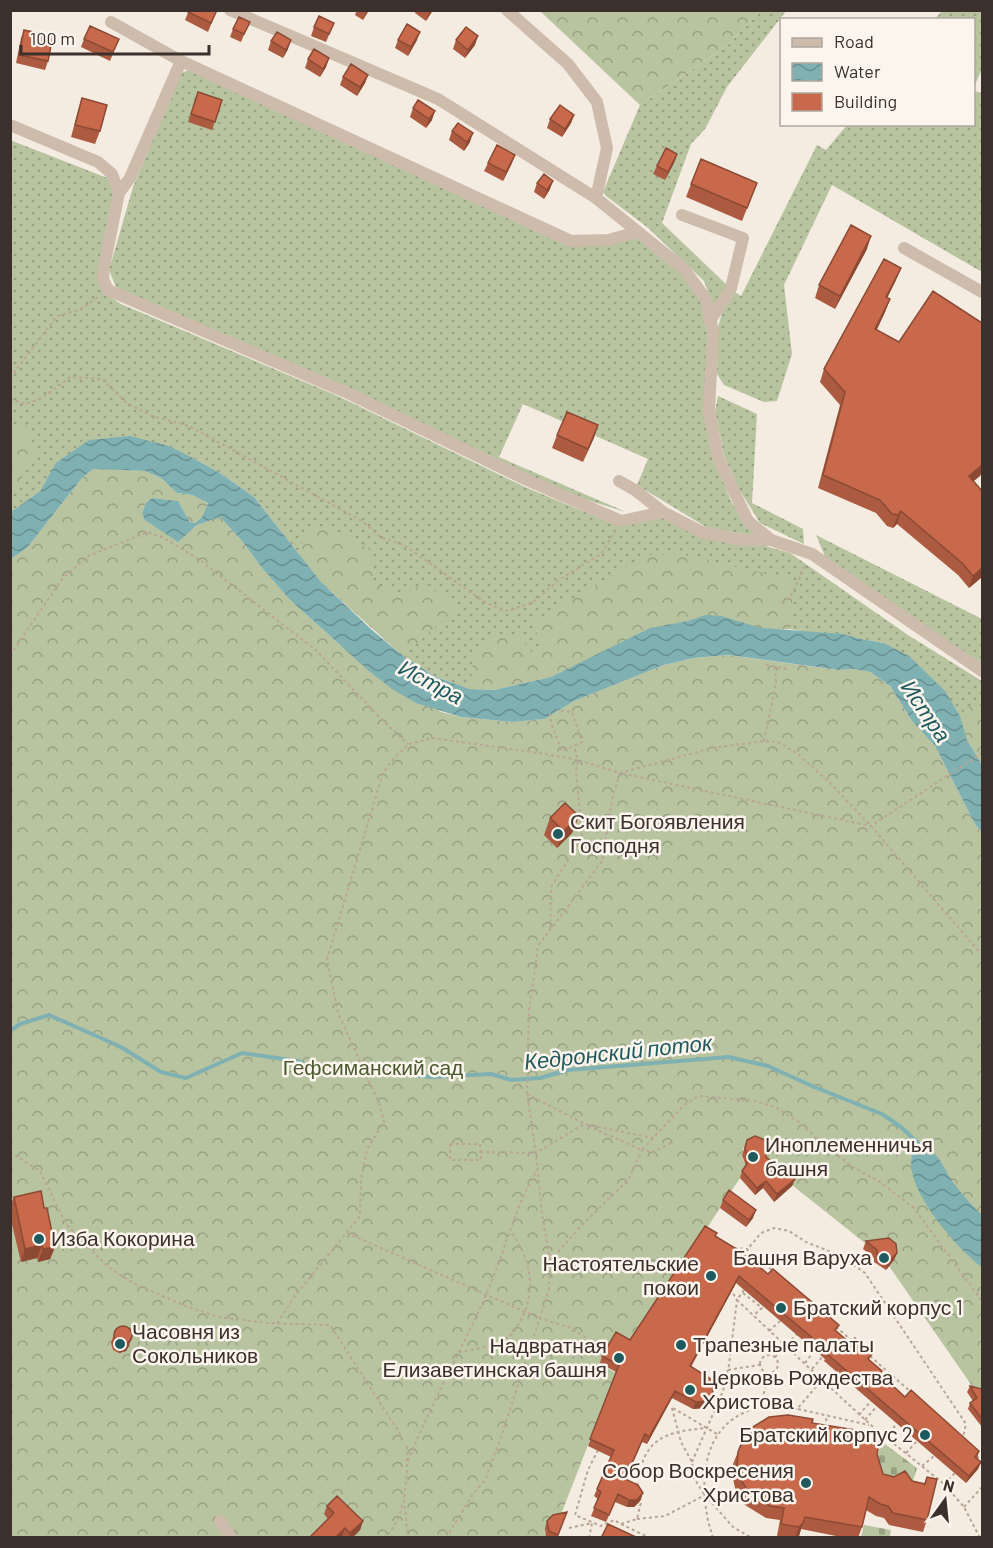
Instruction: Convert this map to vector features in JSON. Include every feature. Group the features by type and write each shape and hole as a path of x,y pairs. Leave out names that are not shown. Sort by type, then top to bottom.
{"street":[{"path":"230,10 438,99 596,198 684,269 706,299 713,331 709,411 718,458 748,521 771,540"},
{"path":"507,10 568,64 597,102 607,148 596,198"},
{"path":"111,22 181,61 571,241 608,240 638,232"},
{"path":"181,61 130,178 119,193 104,267 103,279 108,290 348,393 527,480 621,521 663,512"},
{"path":"10,125 98,162 112,174 119,193"},
{"path":"682,215 743,238 731,288 710,321"},
{"path":"904,248 982,292"},
{"path":"619,481 635,490 663,512 702,532 742,540 771,540 812,554 982,670"},
{"path":"220,1521 232,1538"}],"path":[{"path":"10,378 57,316 79,310 108,290"},
{"path":"10,399 26,404 42,398 70,377 102,379 124,401 149,415 189,426 226,445 362,521 380,537 404,545 483,601 505,611 532,603 559,580 601,554 621,521"},
{"path":"10,655 63,578 88,556 148,532 164,538 201,561 317,651 381,719 409,744"},
{"path":"782,604 791,596 812,554"},
{"path":"766,665 788,669"},
{"path":"764,741 776,683 776,667"},
{"path":"550,713 551,723 562,751 582,742 572,712 557,710"},
{"path":"277,1323 295,1296 360,1216 361,1179 367,1149 384,1122 379,1103 338,1013 327,959 383,773 394,758 409,744 432,738 578,760 620,773 871,826 982,753"},
{"path":"620,773 712,748 764,741 778,742 798,753 829,782 871,826 982,955"},
{"path":"550,929 551,887 582,838 576,772 578,760 574,746"},
{"path":"446,1538 473,1494 485,1480 549,1290 550,1261 527,1094 529,1011 535,958 538,946 602,861 612,795 620,773"},
{"path":"527,1094 584,1124 642,1150 652,1152 673,1142"},
{"path":"550,1261 581,1226 628,1180 642,1150 684,1105 699,1096 755,1101 775,1107 800,1122 823,1144 854,1168 880,1182 914,1208 982,1301"},
{"path":"480,1152 536,1153 584,1124 653,1138"},
{"path":"480,1143 480,1152 480,1160 450,1160 450,1144 480,1143"},
{"path":"10,1152 40,1171 66,1224 108,1267 133,1283 183,1305 218,1317 330,1325 402,1437"},
{"path":"408,1461 486,1294 511,1233 526,1188 538,1168"},
{"path":"741,1258 760,1233 774,1228 789,1231 806,1242 839,1255 865,1274 966,1424 963,1437"},
{"path":"347,1233 539,1318 571,1328 607,1350"},
{"path":"459,1352 486,1347 512,1335 526,1312 531,1282 528,1261 521,1246 511,1233"},
{"path":"729,1248 747,1249 774,1272"},
{"path":"728,1282 731,1293 769,1331 865,1420 944,1484 964,1507 980,1538"},
{"path":"692,1462 723,1391 737,1300 743,1292 762,1308 753,1316"},
{"path":"769,1331 780,1321"},
{"path":"835,1325 860,1347"},
{"path":"838,1340 844,1333"},
{"path":"775,1357 796,1334"},
{"path":"805,1363 815,1350"},
{"path":"811,1370 826,1353"},
{"path":"770,1354 775,1357 778,1362 773,1372 767,1373 762,1370 759,1365 764,1355 770,1354"},
{"path":"868,1354 919,1399"},
{"path":"728,1370 759,1365"},
{"path":"762,1407 767,1373"},
{"path":"887,1382 892,1376"},
{"path":"797,1409 822,1380"},
{"path":"859,1414 876,1395"},
{"path":"865,1420 877,1406"},
{"path":"714,1538 707,1517 705,1495 707,1455 717,1434 740,1415 762,1407 797,1409 872,1426"},
{"path":"717,1434 672,1408 681,1442 692,1462 694,1478 705,1495 733,1527 752,1538"},
{"path":"824,1431 827,1415"},
{"path":"885,1437 897,1424"},
{"path":"638,1519 641,1502 637,1485 642,1462 655,1441 678,1431 706,1428"},
{"path":"906,1453 917,1441"},
{"path":"383,1538 398,1521 404,1499 408,1461 407,1446"},
{"path":"598,1450 588,1470 575,1515 601,1526 614,1520 650,1538"},
{"path":"976,1455 982,1464"},
{"path":"922,1466 934,1456"},
{"path":"944,1484 955,1473"},
{"path":"964,1507 982,1487"},
{"path":"621,1524 638,1519 665,1516 705,1495"},
{"path":"404,1499 408,1538"},
{"path":"569,1528 592,1523"},
{"path":"589,1538 592,1523"}],"green space":[{"path":"943,10 982,11 982,69 975,85 975,18 936,18"},
{"path":"540,11 760,11 728,45 640,105"},
{"path":"760,11 786,11 727,87 705,129 691,144 662,223 727,285 714,308 704,281 647,227 603,192 640,105 728,45"},
{"path":"189,70 568,246 635,235 680,271 700,296 707,331 714,459 731,501 745,524 760,537 706,527 637,485 648,459 523,404 499,457 626,512 577,497 116,287 109,270 133,187 181,73"},
{"path":"975,91 982,93 982,272 832,185 784,285 792,354 777,401 764,402 724,385 717,374 718,327 722,313 735,292 741,296 817,145 826,150 846,126 975,126"},
{"path":"10,140 110,179 116,190 103,292 121,304 338,396 525,487 619,526 651,517 666,518 790,553 908,635 982,681 982,765 967,740 884,643 843,634 817,634 790,629 623,643 551,677 470,689 436,677 403,656 321,582 254,497 220,473 193,458 46,480 40,491 11,512"},
{"path":"718,396 757,414 752,503 803,529 804,544 760,523 739,489 724,456 715,411"},
{"path":"26,424 35,453 15,491 11,494 11,435"},
{"name":"Гефсиманский сад","path":"93,469 145,471 161,478 177,493 192,495 208,503 202,517 195,523 190,522 178,501 152,498 146,503 142,513 178,541 197,525 220,517 289,599 339,644 441,712 461,717 512,722 545,719 574,701 664,665 694,658 728,655 838,670 854,669 870,672 890,686 912,721 935,746 975,824 982,833 981,1399 889,1266 894,1260 875,1251 744,1147 743,1157 748,1166 628,1347 600,1363 616,1373 560,1517 545,1528 546,1537 11,1538 11,559 27,548 82,478"},
{"path":"325,525 369,549 373,580 398,597 425,583 457,608 403,656 321,582 300,556 304,534"},
{"path":"816,535 982,619 982,665 827,561"},
{"path":"680,554 794,580 790,629 761,628 721,616 705,615 688,621 650,628 551,677 494,690 470,689 474,655 489,637 518,636 535,656 542,644 532,623 646,555"},
{"path":"967,707 982,707 982,765 967,740 960,716"},
{"path":"885,1444 917,1468 912,1484 883,1477 875,1467 880,1446"},
{"path":"864,1525 891,1530 890,1536 896,1537 861,1537"}],"water":[{"name":"Истра","path":"130,436 169,446 220,473 254,497 321,582 372,630 403,656 436,677 470,689 494,690 551,677 650,628 688,621 705,615 721,616 761,628 843,634 884,643 909,656 945,691 960,716 967,740 982,765 982,833 975,824 935,746 912,721 890,686 870,672 728,655 694,658 664,665 574,701 545,719 512,722 461,717 416,703 392,689 369,671 289,599 220,517 197,525 178,542 145,520 142,513 146,503 152,498 178,501 190,522 195,523 202,517 208,503 192,495 177,493 161,478 145,471 93,469 82,478 27,548 11,559 11,512 40,491 56,463 89,440"},
{"path":"919,1144 936,1155 956,1187 982,1215 982,1267 943,1228 919,1191 912,1173 912,1157"}],"building":[{"path":"189,10 217,10 211,23 188,12"},
{"path":"319,16 334,23 329,34 314,27"},
{"path":"239,17 250,22 244,34 233,29"},
{"path":"407,24 420,32 411,47 398,40"},
{"path":"90,26 119,39 113,52 84,39"},
{"path":"466,27 478,36 468,50 456,40"},
{"path":"24,30 53,36 48,61 19,55"},
{"path":"277,32 291,40 286,50 271,41"},
{"path":"314,49 329,58 323,69 308,59"},
{"path":"351,64 368,75 360,87 343,77"},
{"path":"198,92 222,100 215,122 191,114"},
{"path":"82,98 107,105 100,131 75,125"},
{"path":"418,100 435,111 429,119 413,108"},
{"path":"560,105 574,115 565,129 550,119"},
{"path":"458,123 473,133 467,142 452,131"},
{"path":"497,145 515,155 506,172 488,163"},
{"path":"666,148 677,154 668,172 657,166"},
{"path":"701,159 757,183 747,208 691,184"},
{"path":"544,174 553,181 547,190 537,183"},
{"path":"851,225 871,236 840,296 819,285"},
{"path":"884,259 901,268 886,297 890,299 875,329 899,342 933,291 982,323 982,465 969,476 982,491 982,568 973,576 962,563 901,511 898,515 892,514 880,500 823,475 845,392 824,369"},
{"path":"567,412 598,425 588,449 557,435"},
{"path":"565,803 579,816 564,831 550,818"},
{"path":"755,1136 765,1140 766,1157 795,1179 777,1194 766,1181 757,1188 742,1171 749,1161 745,1148 747,1140"},
{"path":"729,1190 756,1210 749,1220 723,1200"},
{"path":"41,1191 55,1247 43,1249 42,1245 25,1249 14,1197"},
{"path":"705,1226 717,1233 715,1236 740,1251 768,1274 773,1269 839,1325 835,1330 850,1343 855,1338 872,1354 868,1359 882,1371 880,1374 905,1397 911,1390 979,1451 975,1457 981,1462 969,1476 739,1276 690,1366 711,1379 714,1385 712,1396 706,1401 696,1402 675,1391 649,1437 645,1434 625,1479 638,1485 643,1493 637,1500 629,1500 618,1494 609,1515 594,1508 601,1492 597,1489 614,1450 590,1439 619,1365 602,1356 616,1332 630,1340"},
{"path":"889,1238 896,1244 897,1253 888,1262 877,1254 877,1250 866,1241"},
{"path":"123,1326 129,1329 132,1335 129,1341 123,1344 117,1341 114,1335 117,1329"},
{"path":"970,1386 982,1389 982,1419 970,1403 977,1398"},
{"name":"Собор Воскресения Христова","path":"788,1415 813,1419 812,1423 881,1434 877,1454 883,1474 894,1477 905,1471 912,1481 925,1484 927,1477 937,1479 927,1520 893,1513 888,1506 869,1497 862,1527 805,1517 799,1527 781,1524 784,1508 770,1506 749,1493 741,1480 737,1467 738,1452 744,1437 751,1428 769,1417"},
{"path":"337,1496 363,1521 350,1533 345,1528 335,1538 309,1538 334,1513 327,1506"},
{"path":"567,1512 558,1535 549,1531 547,1521 553,1515"},
{"path":"608,1524 638,1538 601,1538"}],"waterway":[{"name":"Кедронский поток","path":"10,1031 20,1024 49,1015 121,1047 161,1072 186,1078 242,1053 298,1061 330,1075 357,1071"},
{"name":"Кедронский поток","path":"372,1068 398,1074 431,1077 491,1074 511,1080 540,1078 568,1070 729,1057 768,1066 882,1114 901,1127 919,1144"}],"place":[{"name":"Скит Богоявления Господня","path":"558,834"},
{"name":"Иноплеменничья башня","path":"753,1157"},
{"name":"Изба Кокорина","path":"39,1239"},
{"name":"Башня Варуха","path":"884,1258"},
{"name":"Настоятельские покои","path":"711,1276"},
{"name":"Братский корпус 1","path":"781,1308"},
{"name":"Часовня из Сокольников","path":"120,1344"},
{"name":"Трапезные палаты","path":"681,1345"},
{"name":"Надвратная Елизаветинская башня","path":"619,1358"},
{"name":"Церковь Рождества Христова","path":"690,1390"},
{"name":"Братский корпус 2","path":"925,1435"},
{"name":"Собор Воскресения Христова","path":"806,1483"}]}
